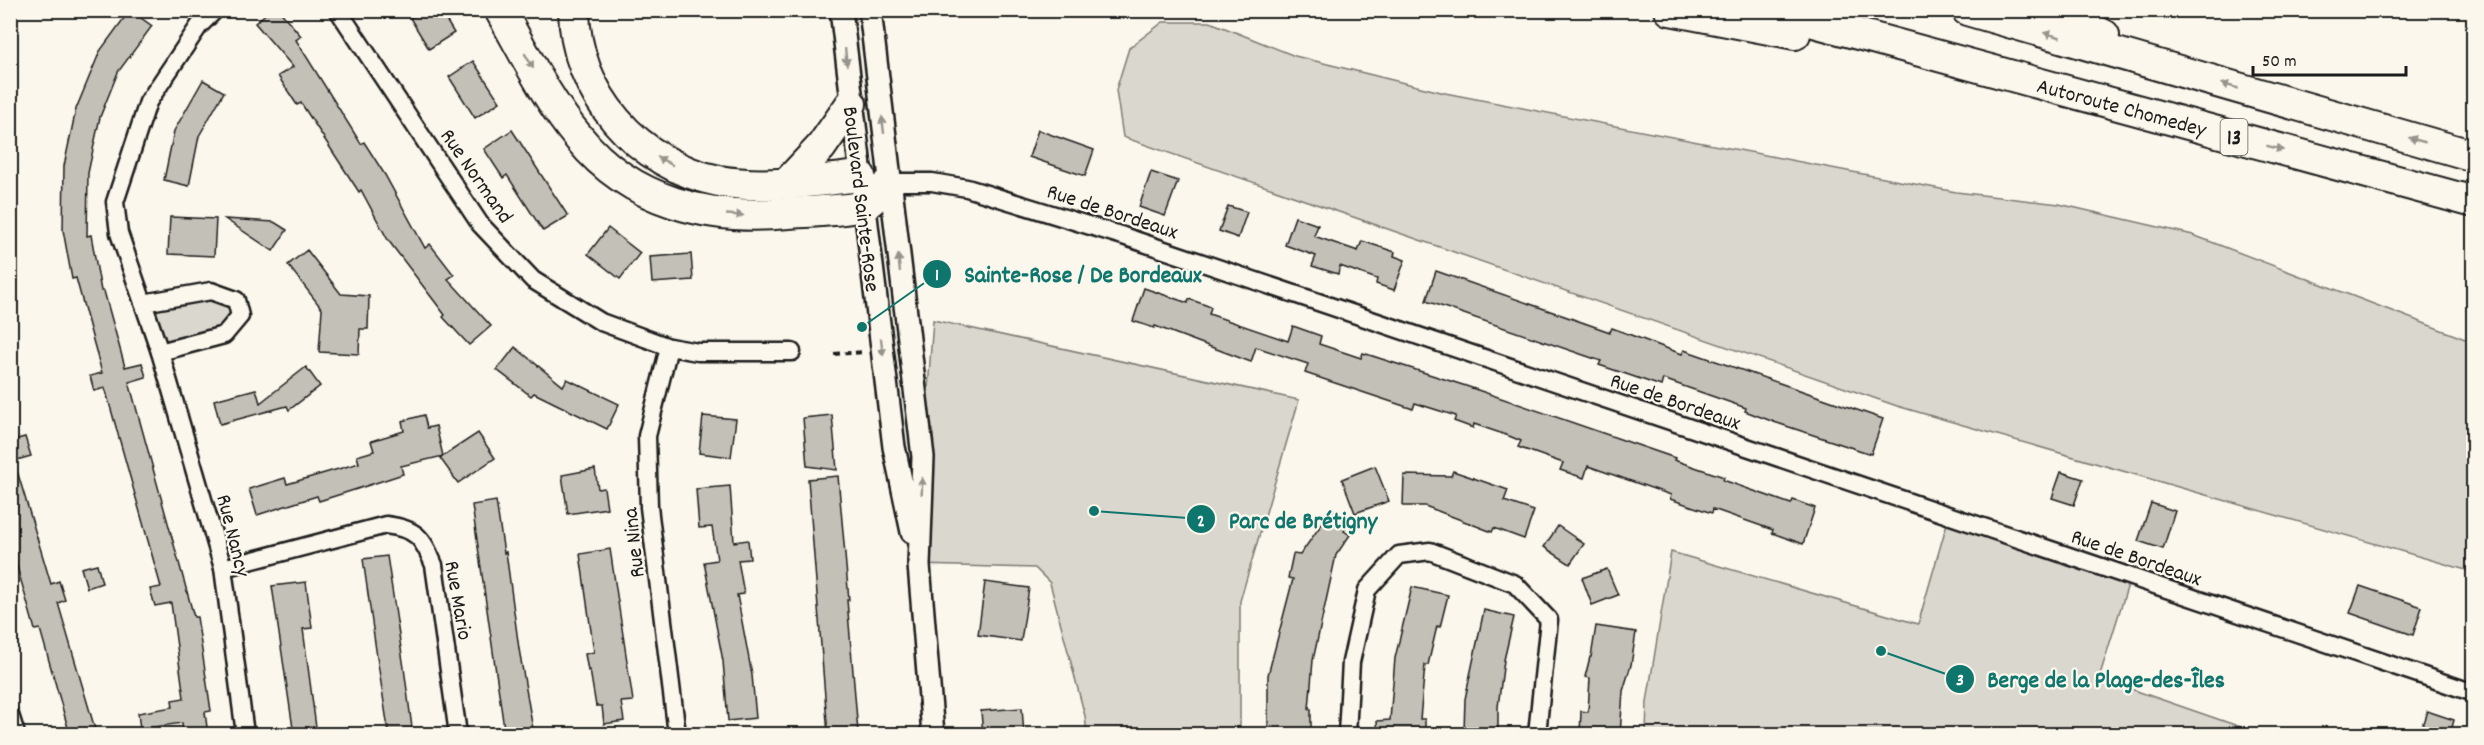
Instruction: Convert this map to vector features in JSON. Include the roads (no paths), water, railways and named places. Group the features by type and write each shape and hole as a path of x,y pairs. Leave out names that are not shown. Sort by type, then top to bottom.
{"highway":[{"path":"500,10 553,102 580,140 610,169 643,191 696,210 731,215 772,215 864,206 889,183"},
{"path":"574,10 578,47 594,88 617,123 644,148 671,164 702,177 735,183 787,183 860,176"},
{"path":"1670,10 1995,72"},
{"name":"Autoroute Chomedey","path":"1770,10 2474,202"},
{"name":"13","path":"1966,10 2474,156"},
{"path":"2052,10 2188,74"},
{"path":"787,183 821,147 851,104"}],"street":[{"name":"Rue Nancy","path":"215,10 199,26 148,102 115,202 119,233 160,351 223,568 245,735"},
{"name":"Rue Normand","path":"339,10 480,224 533,280 601,322 669,347 698,352 792,352"},
{"name":"Boulevard Sainte-Rose","path":"841,10 894,447 919,565"},
{"name":"Boulevard Sainte-Rose","path":"870,10 923,457 919,565 933,735"},
{"name":"Rue de Bordeaux","path":"860,176 889,183 932,182 967,188 1102,229 2474,693"},
{"path":"143,303 211,291 236,300 240,316 224,335 160,351"},
{"name":"Rue Nina","path":"669,347 647,436 649,507 677,735"},
{"name":"Rue Mario","path":"223,568 386,525 407,528 424,542 434,565 458,735"},
{"path":"1347,735 1352,662 1367,590 1399,555 1430,551 1515,584 1549,620 1537,735"},
{"path":"10,715 16,735"}],"place":[{"name":"Sainte-Rose / De Bordeaux","path":"862,327"},
{"name":"Parc de Brétigny","path":"1094,511"},
{"name":"Berge de la Plage-des-Îles","path":"1881,651"}]}
